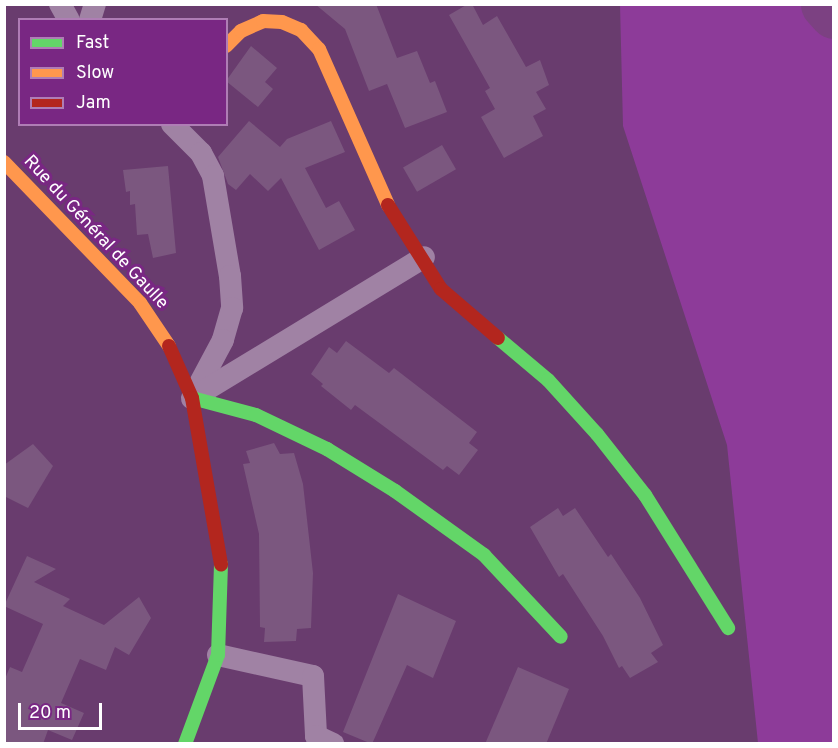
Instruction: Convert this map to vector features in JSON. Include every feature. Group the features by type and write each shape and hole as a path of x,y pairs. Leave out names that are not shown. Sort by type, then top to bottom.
{"street":[{"path":"60,4 68,18"},
{"path":"228,44 241,31 263,21 282,22 302,30 319,49 389,208 423,257 441,289 548,380 597,434 645,495 728,628"},
{"path":"174,126 201,153 213,176 230,276 232,308 223,340 192,398"},
{"name":"Rue du Général de Gaulle","path":"4,162 140,303 173,351 192,398 221,554 218,655 185,744"},
{"path":"192,398 423,257"},
{"path":"192,398 256,415 327,449 395,491 484,555 561,637"},
{"path":"218,655 312,676 316,736 333,743"}],"shaded area":[{"path":"620,5 833,5 833,743 758,743 727,445 623,126"}],"building":[{"path":"315,4 376,4 397,58 417,51 430,83 435,81 447,112 405,128 387,84 369,91 345,29"},
{"path":"472,4 483,25 497,16 526,67 540,60 549,85 536,92 546,109 533,116 543,136 504,158 481,117 495,109 485,91 490,88 449,15"},
{"path":"251,46 277,68 265,82 273,89 258,107 228,83 228,78"},
{"path":"249,121 280,147 287,139 331,121 345,152 305,168 326,208 339,201 355,230 319,250 281,178 268,191 250,174 236,190 228,184 218,157"},
{"path":"442,145 456,169 417,192 403,168"},
{"path":"168,166 176,253 153,258 148,234 137,235 135,204 130,205 130,191 126,192 123,170"},
{"path":"346,341 389,373 394,368 477,432 469,443 478,450 459,475 447,466 443,470 355,405 351,410 321,386 323,384 311,374 329,347 337,353"},
{"path":"274,443 280,454 294,453 303,484 313,573 311,628 297,629 296,641 264,642 265,628 260,627 259,534 243,464 250,463 246,451"},
{"path":"33,444 53,466 28,508 4,496 4,465"},
{"path":"558,508 563,516 575,508 608,557 611,554 640,598 663,645 651,653 658,662 630,678 622,666 619,668 603,636 563,574 559,577 530,527"},
{"path":"27,556 56,569 34,582 70,599 63,606 104,625 139,597 151,618 129,655 115,647 106,670 80,659 61,703 84,713 72,740 48,730 43,744 4,744 4,681 10,667 22,672 43,624 4,606"},
{"path":"398,594 456,621 433,678 407,665 372,744 343,732"},
{"path":"518,667 569,689 546,744 485,744"}],"waterway":[{"path":"826,4 834,13"}],"traffic: fast":[{"path":"498,338 548,380 597,434 645,495 728,628"},
{"path":"192,398 256,415 327,449 395,491 484,555 561,637"},
{"path":"185,744 218,655 221,564"}],"traffic: slow":[{"path":"228,44 241,31 263,21 282,22 301,30 319,49 388,205"},
{"path":"4,162 140,303 169,346"}],"traffic: jam":[{"path":"388,205 441,289 498,338"},
{"path":"169,346 192,398 221,564"}]}
